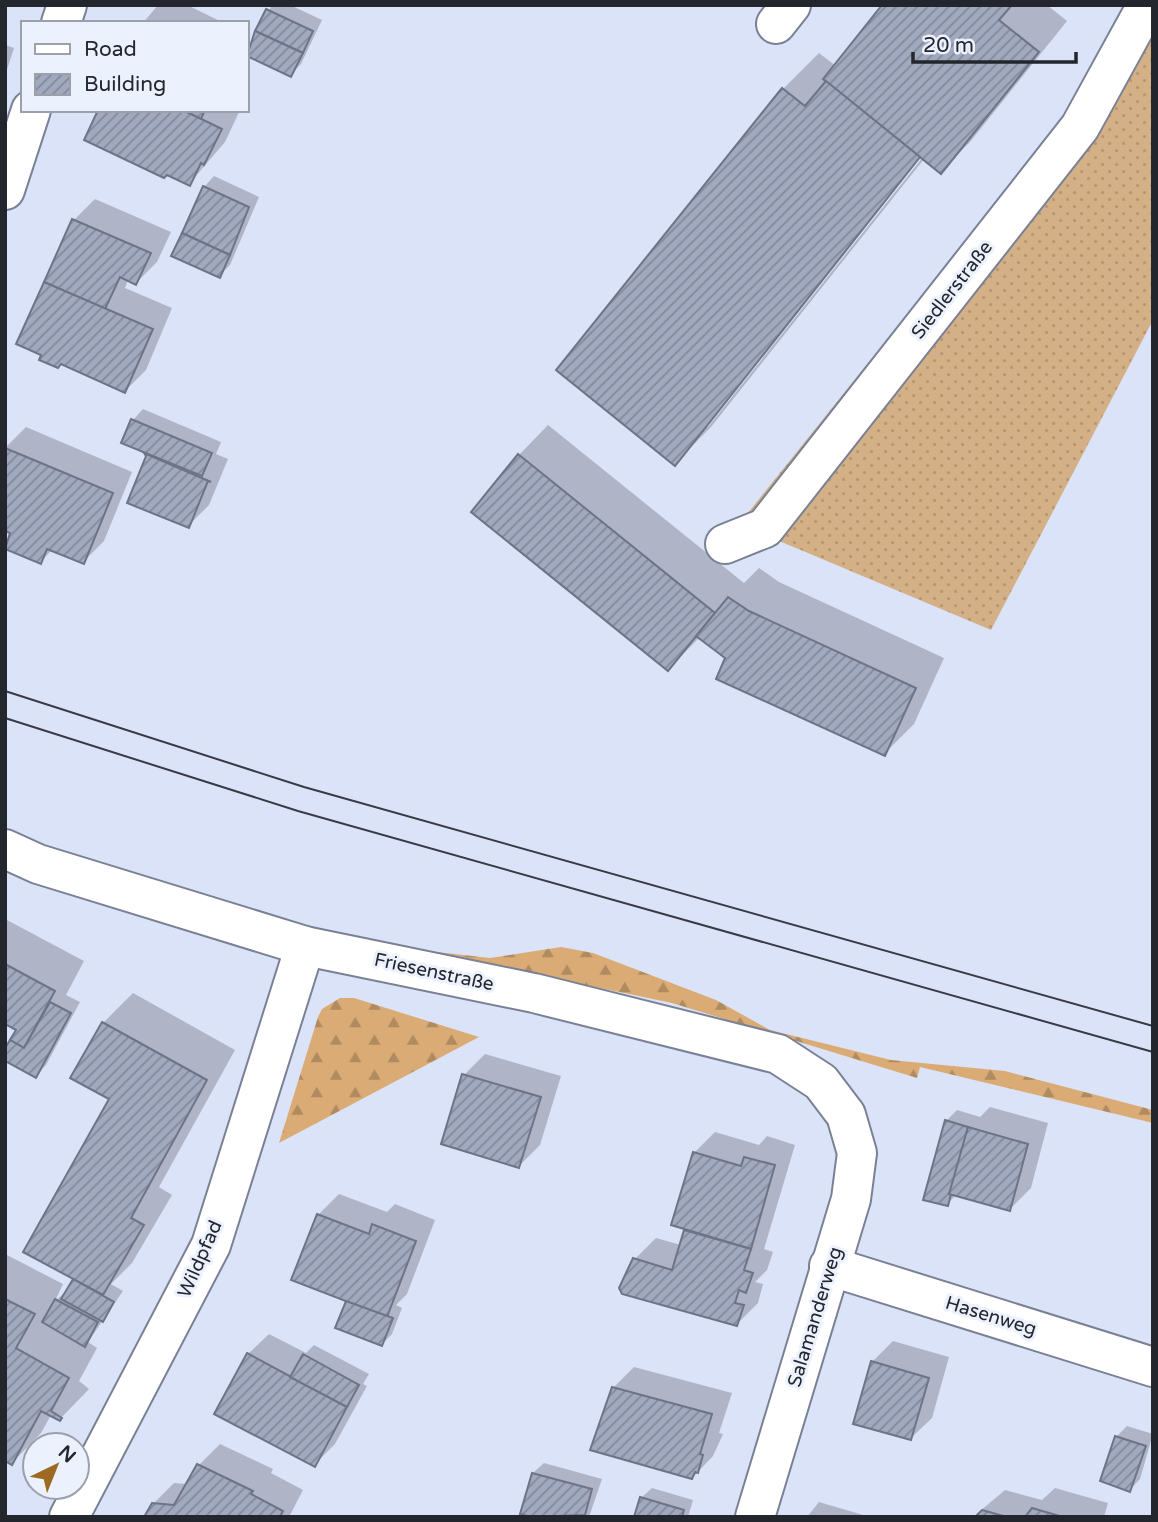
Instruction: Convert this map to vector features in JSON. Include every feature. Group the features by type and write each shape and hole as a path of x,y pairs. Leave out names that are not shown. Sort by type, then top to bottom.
{"street":[{"name":"Siedlerstraße","path":"724,544 765,528 1080,127 1147,5"},
{"path":"5,190 30,112"},
{"name":"Friesenstraße","path":"5,849 38,864 305,946 534,993 778,1054 821,1082 846,1115"},
{"name":"Wildpfad","path":"69,1517 211,1245 305,946"},
{"name":"Salamanderweg","path":"755,1517 851,1199 857,1153 846,1115"},
{"name":"Hasenweg","path":"829,1266 1153,1367"}],"shaded area":[{"path":"1136,29 1153,36 1153,320 991,630 739,524"}],"green space":[{"path":"561,947 593,953 716,1000 770,1030 891,1060 1005,1071 1153,1110 1153,1123 920,1067 917,1078 672,1003 419,950 490,958"},
{"path":"340,998 354,998 479,1037 279,1143 318,1017 322,1009"}],"building":[{"path":"882,5 1012,5 999,20 1039,52 941,174 823,79"},
{"path":"266,9 313,31 303,53 255,31"},
{"path":"255,31 303,53 291,77 248,56"},
{"path":"826,81 920,157 675,466 556,370 782,88 805,106"},
{"path":"97,112 187,112 222,129 190,186 167,175 164,178 84,140"},
{"path":"187,112 204,112 201,119"},
{"path":"203,186 249,207 230,255 182,233"},
{"path":"72,219 151,253 136,285 120,277 105,309 44,282"},
{"path":"182,233 230,255 220,278 171,256"},
{"path":"44,282 153,329 125,393 61,364 58,368 39,360 41,355 16,344"},
{"path":"131,419 212,453 202,476 121,443"},
{"path":"5,448 113,493 84,564 47,549 41,564 5,549 10,533 5,531"},
{"path":"144,453 211,482 208,481 189,528 127,503 146,456"},
{"path":"518,454 715,613 668,671 471,512"},
{"path":"728,597 749,611 916,688 885,756 716,679 725,658 696,636"},
{"path":"5,964 55,991 24,1048 10,1040 16,1030 5,1024"},
{"path":"50,1002 71,1013 36,1078 5,1061 5,1048 10,1040 24,1048"},
{"path":"102,1022 207,1080 131,1218 144,1225 103,1295 23,1252 109,1099 70,1078"},
{"path":"462,1074 541,1097 519,1168 441,1144"},
{"path":"945,1120 968,1127 948,1206 923,1200"},
{"path":"968,1127 1028,1144 1010,1211 949,1194"},
{"path":"693,1152 741,1166 744,1157 775,1165 751,1249 671,1225"},
{"path":"317,1214 369,1234 372,1224 416,1241 387,1317 291,1280"},
{"path":"684,1230 751,1249 744,1270 753,1273 746,1293 739,1290 735,1303 744,1305 737,1326 622,1294 619,1288 633,1258 672,1270"},
{"path":"73,1279 114,1302 103,1322 61,1299"},
{"path":"5,1299 35,1314 16,1348 69,1378 51,1411 62,1418 60,1421 41,1411 30,1431 21,1431 21,1448 12,1465 5,1461"},
{"path":"55,1299 98,1322 85,1347 42,1322"},
{"path":"346,1301 393,1318 382,1346 335,1328"},
{"path":"247,1353 347,1407 315,1467 214,1414"},
{"path":"303,1354 359,1385 347,1407 290,1377"},
{"path":"871,1361 929,1378 911,1440 853,1424"},
{"path":"612,1387 712,1414 700,1454 703,1455 698,1473 695,1472 692,1479 590,1450"},
{"path":"1115,1436 1146,1446 1130,1492 1100,1481"},
{"path":"197,1464 253,1491 251,1494 283,1511 280,1517 144,1517 152,1503 174,1505"},
{"path":"532,1473 592,1489 585,1515 530,1517 520,1514"},
{"path":"640,1497 684,1510 682,1517 634,1517"},
{"path":"1032,1508 1063,1517 1025,1517"},
{"path":"982,1510 1007,1517 975,1517"}],"tram line":[{"path":"5,691 304,787 1153,1026"},
{"path":"5,718 298,811 1153,1052"}]}
